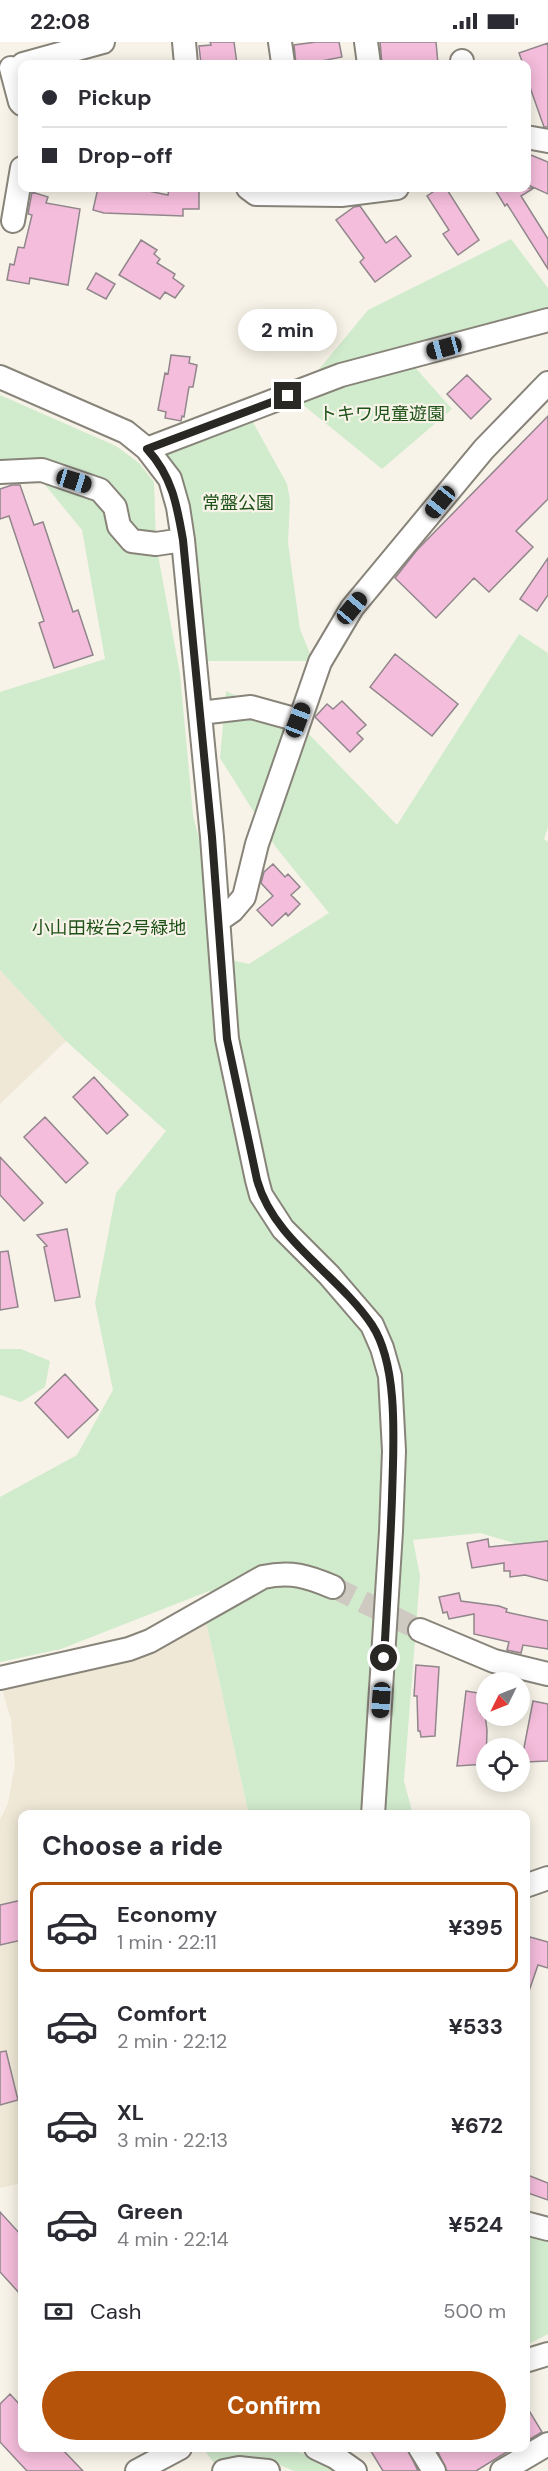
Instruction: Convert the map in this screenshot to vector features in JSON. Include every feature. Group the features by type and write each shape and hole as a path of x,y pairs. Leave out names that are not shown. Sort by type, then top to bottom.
{"street":[{"path":"39,60 103,42"},
{"path":"184,42 186,60"},
{"path":"366,42 368,60"},
{"path":"14,67 18,90"},
{"path":"531,138 548,141"},
{"path":"13,221 18,192"},
{"path":"253,192 256,194 278,192"},
{"path":"302,192 341,195 365,192"},
{"path":"147,449 341,375 548,320"},
{"path":"0,377 126,432 147,449 170,480 178,507 200,713 219,920 227,1039 261,1195 283,1230 329,1275 372,1325 390,1376 394,1451 374,1810"},
{"path":"219,920 232,911 244,897 257,844 298,720 320,662 352,608 484,449 548,383"},
{"path":"0,472 42,470 100,490 115,507 119,526 132,541 156,544 183,540"},
{"path":"200,713 251,707 298,720"},
{"path":"0,1678 129,1649 150,1641 263,1576 282,1573 308,1576 333,1587"},
{"path":"420,1630 494,1661 548,1674"},
{"path":"530,1884 548,1878"},
{"path":"530,2224 548,2229"},
{"path":"530,2359 548,2354"},
{"path":"502,2471 548,2444"},
{"path":"137,2471 173,2452"},
{"path":"324,2452 355,2471"},
{"path":"422,2452 434,2471"},
{"path":"224,2471 239,2468 267,2471"}],"shaded area":[{"path":"0,970 66,1041 0,1104"},
{"path":"206,1621 248,1810 18,1810 18,2184 0,2188 0,1820 8,1803 15,1764 11,1720 3,1693 9,1684 131,1660 153,1652"}],"green space":[{"name":"トキワ児童遊園","path":"511,239 548,288 548,309 311,379 368,310"},
{"name":"トキワ児童遊園","path":"412,364 452,409 382,469 297,400"},
{"name":"小山田桜台2号緑地","path":"0,395 116,446 139,463 154,482 156,544 180,674 193,815 219,920 222,958 249,964 329,913 275,846 220,758 226,691 302,727 397,825 519,634 548,653 548,827 544,839 548,842 548,1553 480,1533 413,1540 420,1576 404,1781 412,1810 248,1810 206,1621 221,1607 209,1591 61,1649 0,1662 0,1497 77,1455 113,1390 95,1303 116,1193 166,1131 66,1041 0,970 0,692 105,659 82,530 32,469 0,472"},
{"name":"常盤公園","path":"249,415 287,484 290,500 288,543 300,629 313,661 202,661 177,475 165,452"},
{"path":"0,1349 21,1349 50,1361 45,1387 21,1402 0,1395"},
{"path":"530,2224 548,2229 548,2334 530,2343"},
{"path":"206,2452 299,2452 319,2459 339,2471 294,2471 263,2458 240,2457 215,2464"}],"building":[{"path":"210,42 234,42 236,60 201,60 199,46 211,45"},
{"path":"339,42 342,57 326,60 296,60 294,45"},
{"path":"380,42 436,42 438,60 382,60"},
{"path":"548,43 548,127 544,127 531,90 531,60 522,60 519,53"},
{"path":"531,155 548,162 548,194 531,186"},
{"path":"32,192 48,197 46,203 80,209 68,285 30,278 29,284 7,280 10,264 14,265 18,247 24,248 32,215 28,214"},
{"path":"97,192 153,192 168,195 168,192 199,192 199,209 183,209 183,216 104,213 93,210"},
{"path":"433,192 449,192 479,240 458,255 443,234 449,230 427,196"},
{"path":"496,192 528,192 521,196 548,239 548,269 507,204 505,206"},
{"path":"360,206 386,243 396,236 411,256 375,282 360,262 364,258 336,220 354,207"},
{"path":"141,240 157,250 154,254 160,259 157,263 175,274 173,278 184,286 175,298 165,292 160,299 119,275"},
{"path":"96,273 115,284 106,299 87,289"},
{"path":"171,355 190,357 189,363 197,365 193,387 189,387 184,417 182,416 181,421 165,418 166,412 158,410"},
{"path":"467,375 491,399 471,419 447,394"},
{"path":"548,416 548,499 516,531 533,547 489,592 474,578 436,618 395,578 417,550"},
{"path":"20,485 34,525 43,522 73,612 78,610 93,655 54,668 39,623 44,621 9,516 0,519 0,489"},
{"path":"548,558 548,595 537,611 520,599"},
{"path":"395,654 458,704 432,736 370,687"},
{"path":"342,701 366,725 357,733 363,739 350,752 315,717 327,704 333,709"},
{"path":"273,864 285,877 288,874 300,887 291,895 300,904 288,916 286,913 272,926 257,910 273,896 261,883 264,872"},
{"path":"94,1077 128,1115 107,1134 73,1097"},
{"path":"45,1117 88,1163 66,1183 24,1137"},
{"path":"0,1157 43,1203 24,1221 0,1195"},
{"path":"67,1229 80,1297 55,1301 44,1247 47,1246 37,1235"},
{"path":"8,1251 18,1307 0,1310 0,1252"},
{"path":"65,1374 98,1410 68,1438 35,1403"},
{"path":"488,1539 489,1547 548,1541 548,1581 525,1575 510,1577 510,1571 504,1571 504,1563 472,1568 467,1543"},
{"path":"459,1593 461,1601 499,1606 507,1609 506,1612 548,1621 548,1649 523,1645 521,1653 507,1650 509,1642 474,1634 474,1614 449,1619 447,1612 443,1613 439,1597"},
{"path":"416,1665 439,1667 435,1736 421,1737 418,1731 417,1696 414,1696"},
{"path":"466,1691 476,1693 476,1726 486,1726 487,1738 476,1738 476,1765 457,1766"},
{"path":"533,1701 548,1704 548,1761 530,1762 530,1738 526,1738"},
{"path":"18,1901 18,1941 0,1945 0,1905"},
{"path":"530,1937 548,1942 548,1968 538,1965 530,1988"},
{"path":"6,2051 18,2100 0,2105 0,2052"},
{"path":"530,2176 548,2183 548,2200 530,2194"},
{"path":"0,2212 18,2232 18,2292 0,2272"},
{"path":"10,2394 18,2403 18,2452 65,2452 83,2471 27,2471 0,2442 0,2404"},
{"path":"530,2412 542,2432 530,2439"},
{"path":"371,2452 409,2452 418,2471 383,2471"},
{"path":"438,2452 507,2452 476,2471 447,2471"}],"tunnel":[{"path":"333,1587 420,1630"}],"route":[{"path":"288,396 171,438 147,449 170,480 178,507 183,540 212,837 227,1039 257,1180 261,1195 283,1230 329,1275 372,1325 387,1361 390,1376 394,1451 384,1658"}]}
